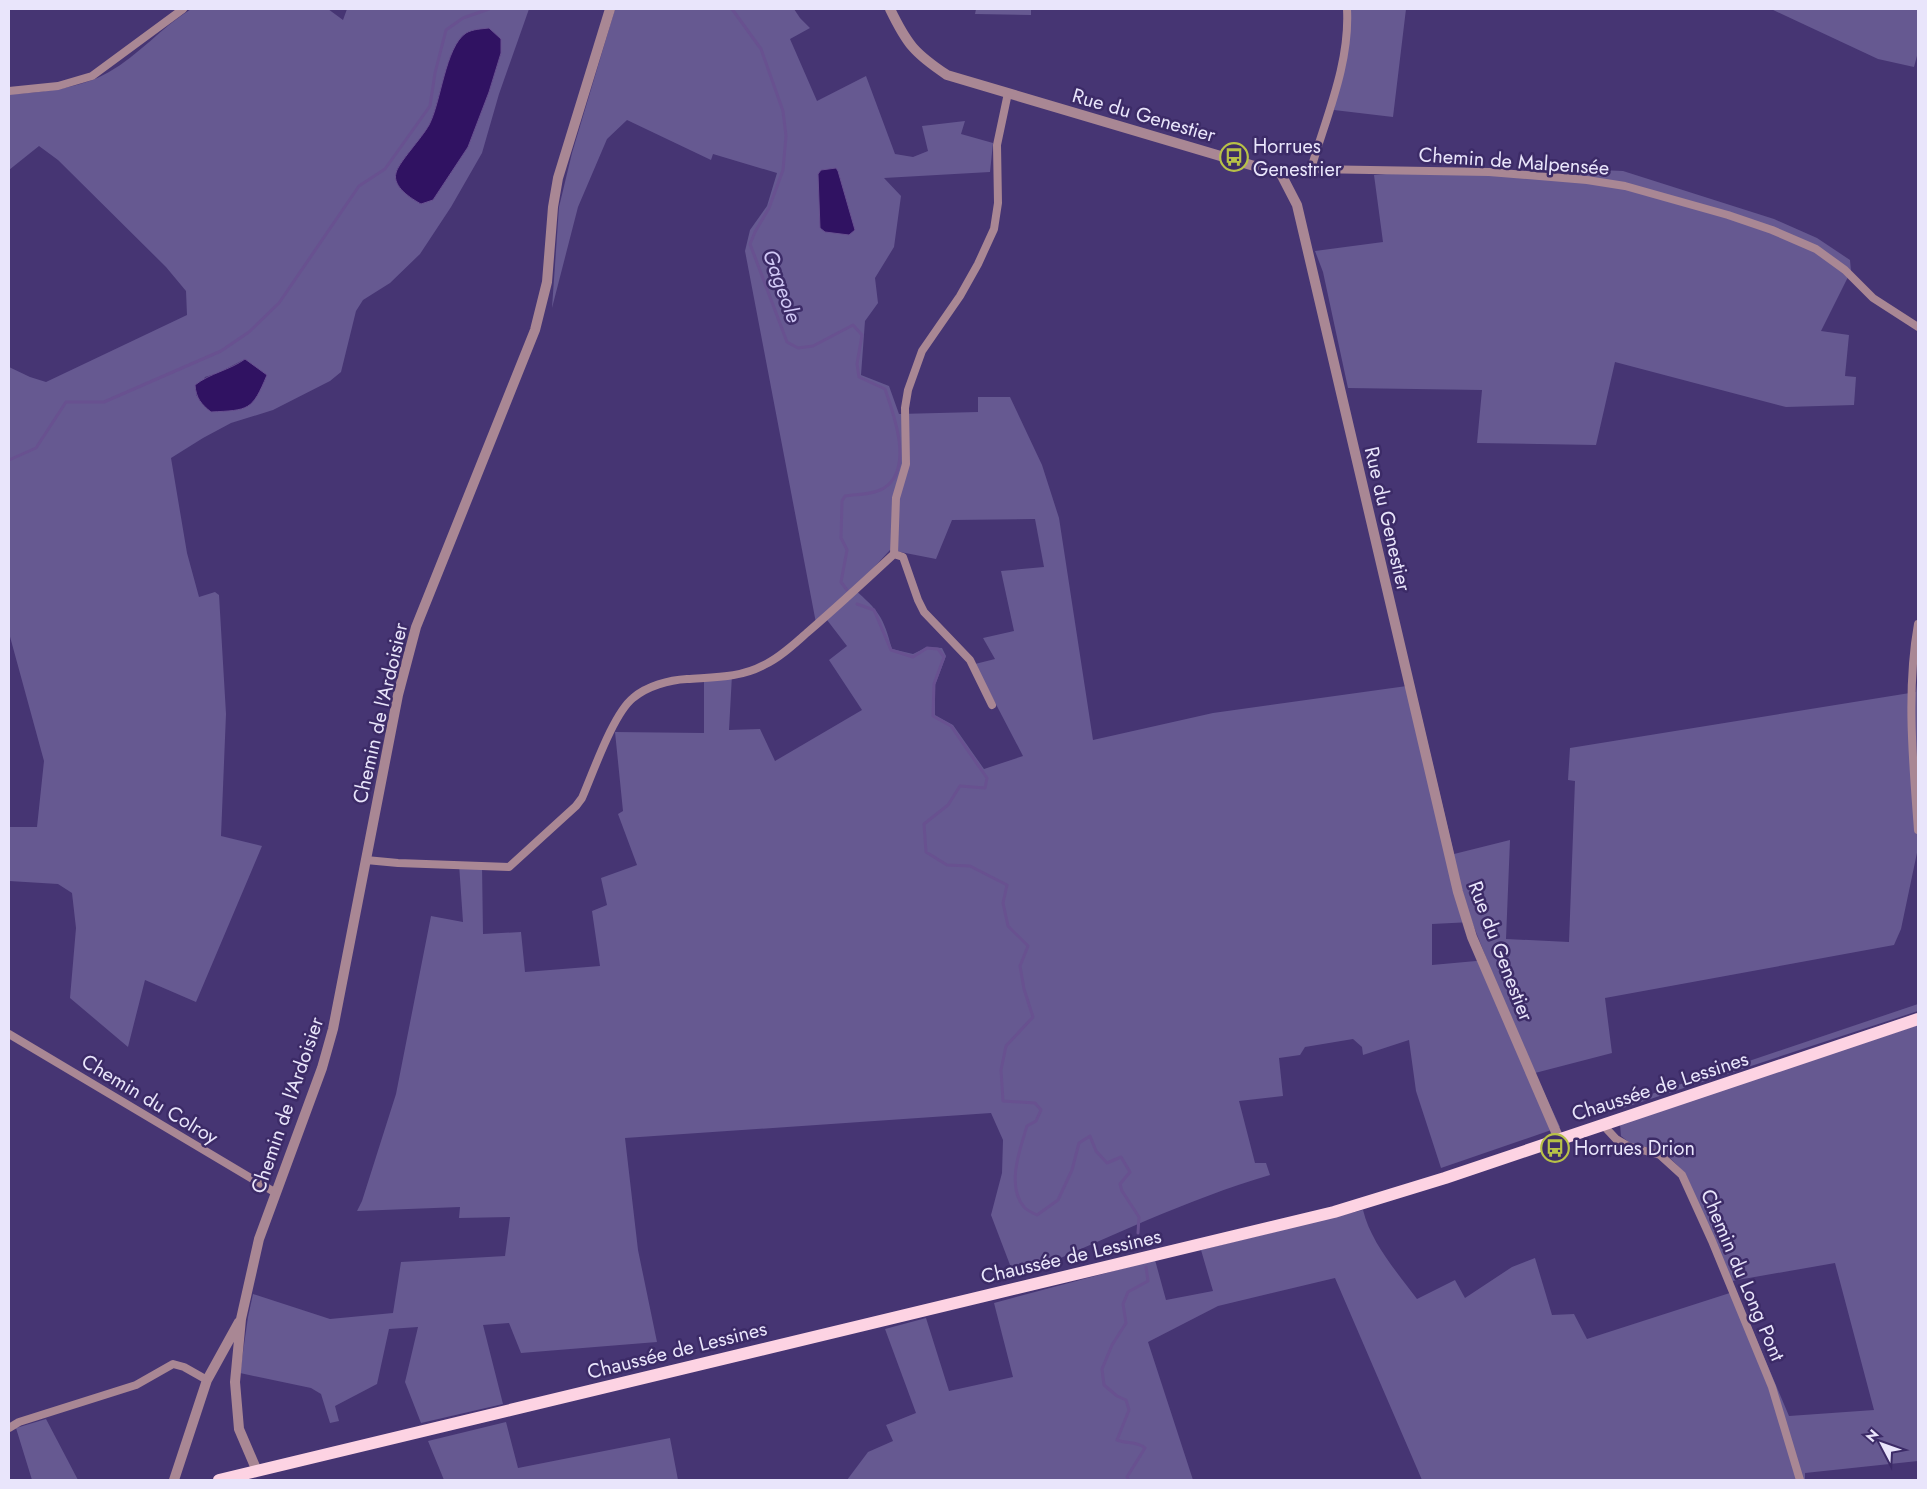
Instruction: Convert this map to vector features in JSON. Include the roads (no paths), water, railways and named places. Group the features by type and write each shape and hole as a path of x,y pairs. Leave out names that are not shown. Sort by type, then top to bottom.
{"main road":[{"name":"Chaussée de Lessines","path":"219,1480 1334,1212 1445,1178 1918,1019"}],"street":[{"path":"9,91 58,86 92,76 183,9"},
{"name":"Chemin de l'Ardoisier","path":"257,1471 238,1429 235,1382 241,1319 259,1239 322,1068 333,1029 398,695 416,627 524,361 543,304 547,282 553,207 558,178 610,9"},
{"name":"Rue du Genestier","path":"890,9 908,43 929,63 947,75 1281,174 1297,204 1458,892 1472,937 1559,1139"},
{"path":"1311,170 1342,66 1348,37 1347,9"},
{"path":"366,860 509,867 570,812 582,798 619,714 633,698 646,690 664,683 684,679 735,676 765,665 789,649 894,554 896,498 906,464 905,408 908,390 922,351 960,296 978,264 994,229 998,203 997,145 1008,94"},
{"name":"Chemin de Malpensée","path":"1281,174 1311,170 1411,170 1507,173 1587,180 1625,186 1728,215 1780,233 1816,249 1845,270 1873,298 1918,327"},
{"path":"894,554 903,557 924,612 970,660 992,705"},
{"path":"1918,624 1915,644 1912,706 1914,782 1918,830"},
{"name":"Chemin du Colroy","path":"9,1034 276,1193"},
{"name":"Chemin du Long Pont","path":"1603,1125 1616,1139 1628,1146 1660,1155 1682,1175 1712,1241 1772,1387 1800,1480"},
{"name":"Chemin de l'Ardoisier","path":"174,1480 207,1380 241,1319"},
{"path":"9,1428 19,1422 136,1385 172,1364 184,1367 207,1380"}],"waterway":[{"path":"9,460 36,448 66,402 104,402 221,351 249,332 279,303 359,186 385,169 430,106 435,73 446,30 463,18 489,9"},
{"name":"Gageole","path":"732,9 761,49 783,111 786,136 783,170 769,208 750,244 787,342 798,348 813,346 853,325 862,335 857,364 859,377 885,389 897,427 900,455 898,468 893,479 880,490 845,496 842,501 841,538 847,550 841,582 847,590"},
{"name":"Gageole","path":"857,604 874,610 891,650 913,657 927,648 938,649 944,657 934,684 933,716 951,726 987,778 985,788 960,786 948,805 924,824 926,852 947,865 970,866 1007,885 1003,903 1008,926 1028,946 1020,966 1024,989 1033,1017 1006,1046 1001,1070 1003,1101 1035,1103 1041,1110 1036,1121 1027,1126 1018,1156 1015,1178 1019,1198 1025,1208 1037,1215 1058,1200 1072,1170 1079,1143 1090,1136 1096,1151 1107,1163 1121,1157 1130,1172 1120,1184 1122,1191 1139,1217 1138,1233"},
{"name":"Gageole","path":"1129,1480 1127,1477 1145,1448 1139,1444 1117,1440 1129,1410 1126,1400 1117,1396 1104,1385 1102,1369 1112,1345 1126,1323 1123,1304 1128,1292 1148,1281 1146,1267"}],"place":[{"name":"Horrues Genestrier","path":"1234,157"},
{"name":"Horrues Drion","path":"1555,1148"}]}
